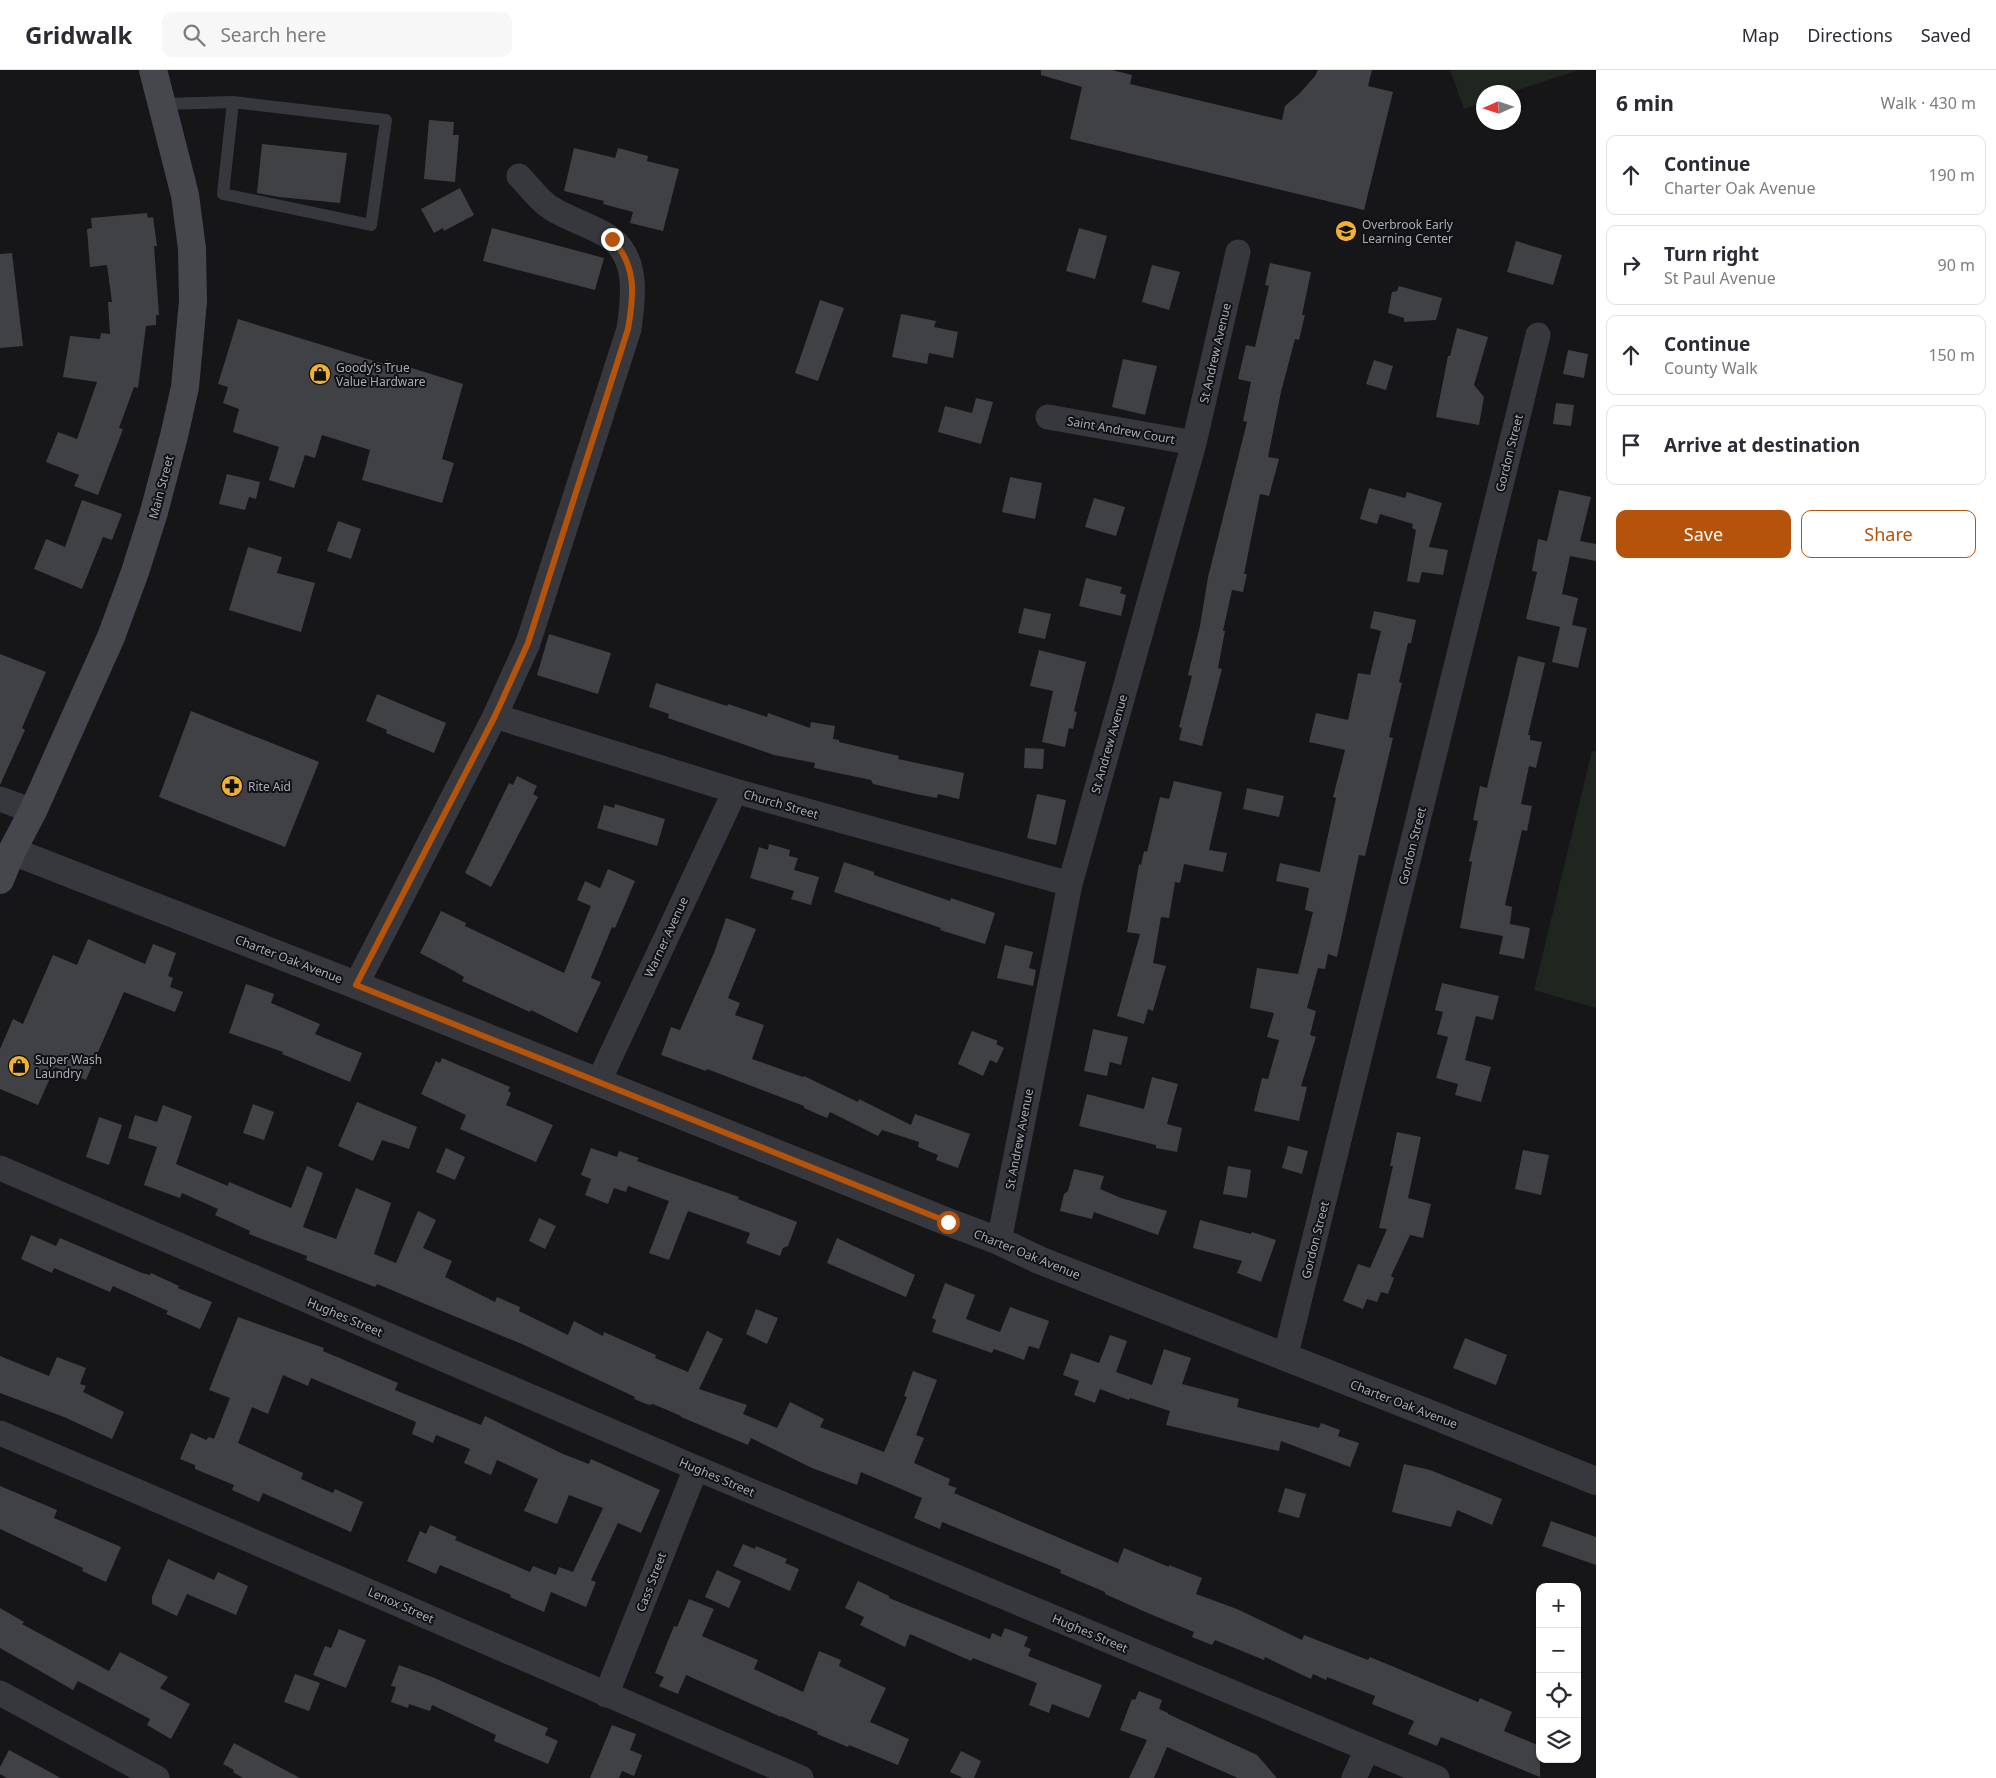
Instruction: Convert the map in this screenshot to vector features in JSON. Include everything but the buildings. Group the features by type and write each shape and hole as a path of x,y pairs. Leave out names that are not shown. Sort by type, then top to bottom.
{"main road":[{"name":"Main Street","path":"0,880 111,637 136,572 172,446 185,387 193,301 192,249 186,195 153,70"}],"street":[{"path":"356,985 495,716 528,643 628,329 632,305 632,278 622,250 612,239 550,208 518,176"},
{"name":"St Andrew Avenue","path":"999,1241 1070,884 1194,442 1238,252"},
{"name":"Gordon Street","path":"1285,1358 1538,335"},
{"name":"Saint Andrew Court","path":"1048,417 1194,442"},
{"name":"Church Street","path":"495,716 735,791 1070,884"},
{"name":"Warner Avenue","path":"598,1083 735,791"},
{"path":"0,799 33,811"},
{"name":"Charter Oak Avenue","path":"12,851 356,985 598,1083 999,1241 1039,1260 1285,1358 1428,1412 1596,1481"},
{"name":"Hughes Street","path":"0,1168 696,1468 1437,1778"},
{"name":"Lenox Street","path":"0,1433 209,1521 606,1695 801,1778"},
{"name":"Cass Street","path":"606,1695 696,1468"},
{"path":"0,1693 157,1778"},
{"path":"1354,1778 1366,1749"}],"lane":[{"path":"163,104 233,102 386,120 372,225 223,194 233,102"}],"shaded area":[{"path":"1450,70 1579,70 1521,89 1521,85 1476,85 1476,105 1464,109"},
{"path":"1592,751 1596,751 1596,1008 1534,990"}],"place":[{"name":"Overbrook Early Learning Center","path":"1346,231"},
{"name":"Goody's True Value Hardware","path":"320,374"},
{"name":"Rite Aid","path":"232,786"},
{"name":"Super Wash Laundry","path":"19,1066"}],"route":[{"path":"612,239 622,250 632,278 632,305 628,329 528,643 495,716 356,985 948,1222"}]}
